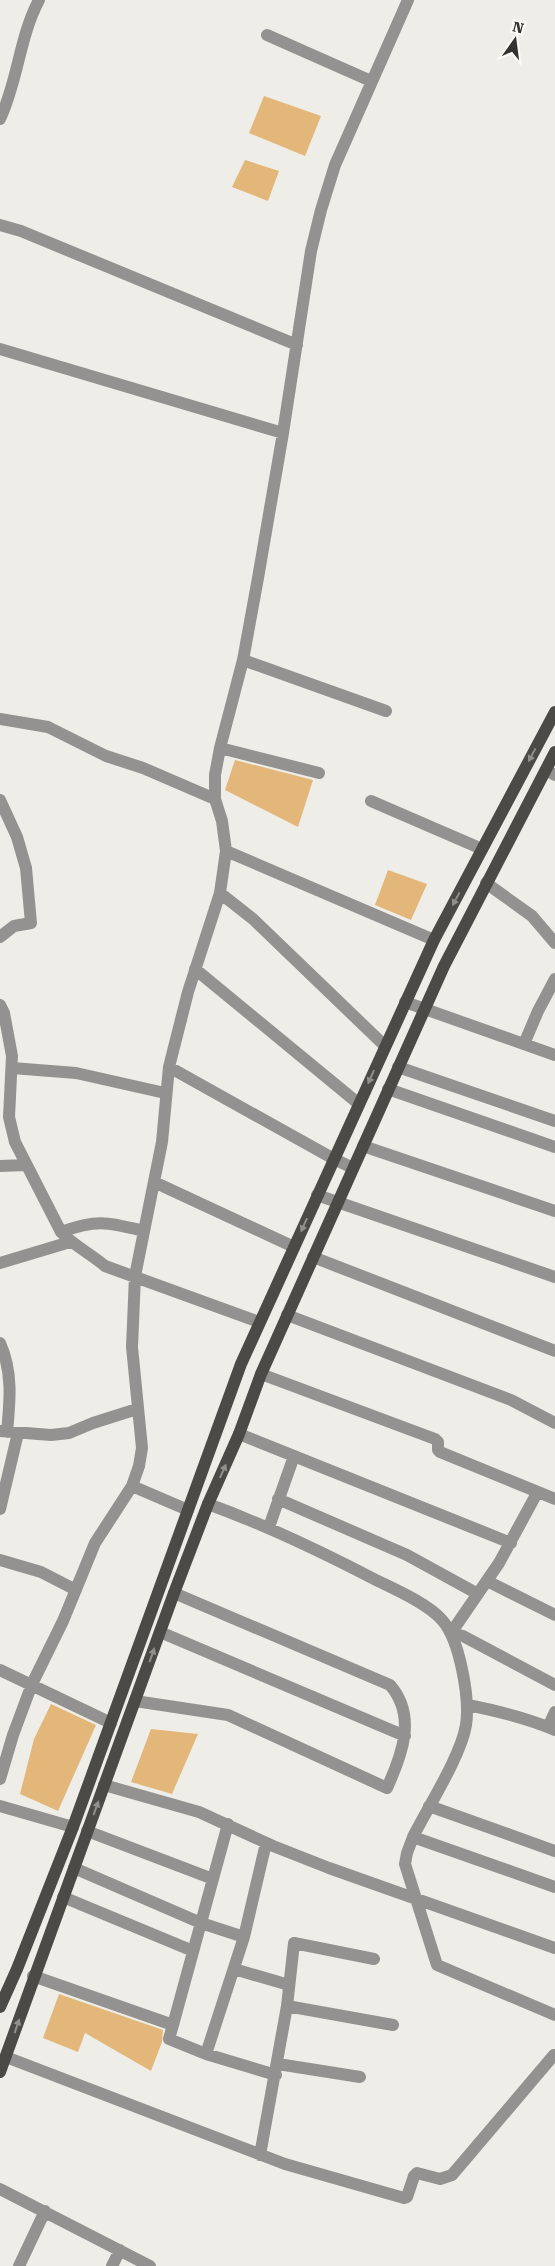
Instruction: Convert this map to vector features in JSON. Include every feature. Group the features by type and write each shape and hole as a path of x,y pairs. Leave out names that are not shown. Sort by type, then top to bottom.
{"main road":[{"path":"0,2007 73,1827 241,1364 259,1322 434,940 555,712"},
{"path":"0,2072 174,1593 208,1504 239,1434 261,1374 424,1008 486,883 550,773 555,752"},
{"path":"166,1569 182,1575"}],"street":[{"path":"0,120 12,91 26,27 39,0"},
{"path":"0,1779 13,1735 32,1684 63,1621 95,1543 132,1486 140,1466 142,1448 132,1347 134,1276 162,1142 165,1092 169,1067 195,970 220,893 226,851 222,820 215,799 215,775 220,748 243,660 284,434 312,251 321,210 335,165 408,0"},
{"path":"267,35 371,81"},
{"path":"0,225 21,231 297,345"},
{"path":"0,349 284,434"},
{"path":"243,660 386,711"},
{"path":"0,719 48,727 106,756 143,768 215,799"},
{"path":"220,748 319,773"},
{"path":"0,800 17,837 26,868 31,923 14,926 0,937"},
{"path":"371,800 482,849"},
{"path":"226,851 434,940"},
{"path":"486,883 532,916 555,942"},
{"path":"220,893 253,919 385,1046"},
{"path":"195,970 359,1104"},
{"path":"524,1044 538,1011 555,979"},
{"path":"405,1002 555,1055"},
{"path":"0,1005 4,1013 5,1036 12,1068 9,1116 15,1142 66,1237 105,1266 259,1322"},
{"path":"169,1067 353,1168"},
{"path":"398,1067 555,1121"},
{"path":"12,1068 76,1073 165,1092"},
{"path":"388,1089 555,1146"},
{"path":"363,1146 555,1211"},
{"path":"0,1166 26,1165"},
{"path":"154,1182 294,1247"},
{"path":"317,1195 555,1276"},
{"path":"0,1263 66,1237 94,1222 110,1223 144,1231"},
{"path":"313,1258 555,1351"},
{"path":"287,1315 511,1400 555,1423"},
{"path":"0,1343 7,1360 10,1379 8,1432 0,1509"},
{"path":"261,1374 435,1439 438,1442 438,1450 440,1452 555,1499"},
{"path":"8,1432 51,1435 69,1433 137,1409"},
{"path":"239,1434 511,1543"},
{"path":"269,1527 294,1456"},
{"path":"132,1486 188,1510"},
{"path":"451,1633 511,1543 538,1493"},
{"path":"278,1499 407,1555 478,1594"},
{"path":"208,1504 269,1527 391,1588 424,1606 442,1620 451,1633 468,1705 466,1726 457,1751 413,1838 407,1852 405,1864 437,1965 555,2015"},
{"path":"0,1560 41,1572 76,1590"},
{"path":"487,1581 555,1615"},
{"path":"135,1701 228,1715 387,1788 402,1754 405,1736 405,1712 398,1694 390,1685 174,1593"},
{"path":"160,1632 405,1736"},
{"path":"451,1633 462,1636 555,1685"},
{"path":"0,1670 111,1723"},
{"path":"468,1705 503,1711 552,1729 555,1712"},
{"path":"104,1786 178,1805 228,1824 266,1843 329,1868 555,1948"},
{"path":"0,1806 73,1827"},
{"path":"429,1806 555,1852"},
{"path":"228,1824 169,2039 206,2054 277,2070 360,2077"},
{"path":"87,1831 213,1879"},
{"path":"413,1838 555,1887"},
{"path":"206,2054 244,1937 266,1843"},
{"path":"74,1868 201,1923 244,1937"},
{"path":"63,1897 193,1951"},
{"path":"260,2155 277,2070 290,1985 294,1944 374,1959"},
{"path":"234,1969 290,1985"},
{"path":"34,1976 173,2025"},
{"path":"287,2006 393,2025"},
{"path":"6,2057 285,2164 405,2198 417,2173 440,2179 452,2175 554,2055"},
{"path":"0,2189 150,2266"},
{"path":"19,2266 45,2211"},
{"path":"112,2266 120,2250"}],"building":[{"path":"264,96 321,116 305,156 249,133"},
{"path":"245,160 279,171 268,201 232,187"},
{"path":"235,760 313,780 298,827 225,790"},
{"path":"388,870 427,884 411,920 375,905"},
{"path":"51,1704 96,1725 58,1811 20,1794 34,1739"},
{"path":"151,1729 198,1734 172,1794 131,1782"},
{"path":"59,1994 163,2030 162,2042 151,2071 85,2033 78,2052 43,2038"}]}
